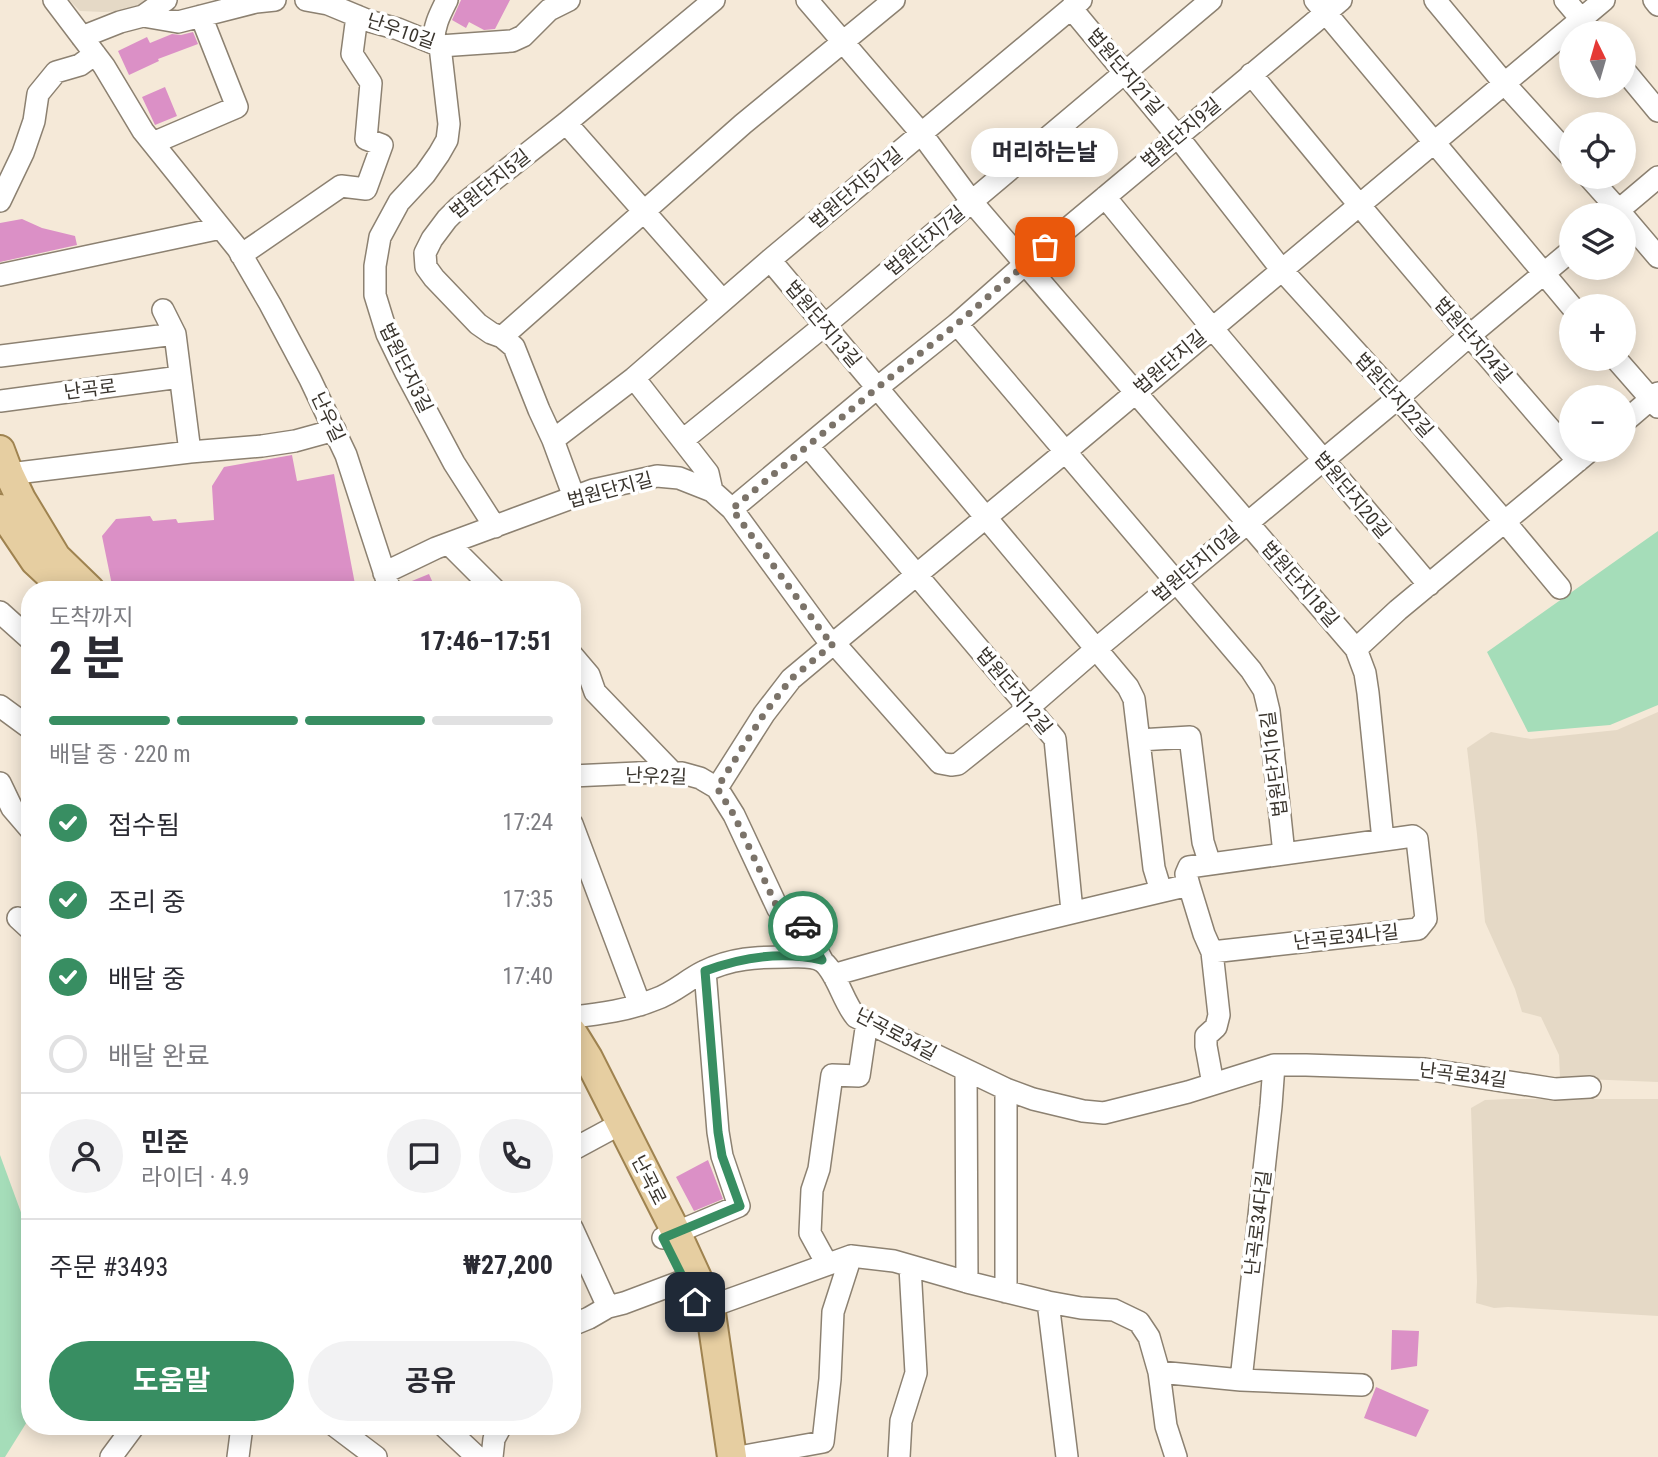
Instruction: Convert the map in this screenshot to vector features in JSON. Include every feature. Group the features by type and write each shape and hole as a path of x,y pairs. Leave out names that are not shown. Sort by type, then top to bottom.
{"main road":[{"path":"3,467 56,557 81,581"},
{"path":"0,509 35,561 56,581"},
{"name":"난곡로","path":"581,1047 704,1308 732,1457"},
{"name":"난곡로","path":"581,1078 669,1235"},
{"name":"난곡로","path":"704,1308 721,1457"}],"street":[{"name":"난우길","path":"54,0 104,66 144,131 241,255 270,304 346,455 387,581"},
{"path":"82,37 143,16 166,0"},
{"path":"143,16 178,22 256,2 275,0"},
{"name":"난우10길","path":"306,0 328,4 437,44 512,41 523,36 549,10 569,0"},
{"path":"437,44 434,35 447,0"},
{"name":"법원단지5길","path":"574,497 514,347 478,324 434,278 426,267 425,253 447,219 714,0"},
{"path":"807,0 843,42"},
{"path":"502,337 744,124 894,0"},
{"name":"법원단지7길","path":"683,440 825,325 1211,0"},
{"path":"1434,0 1559,144"},
{"path":"1565,0 1583,21"},
{"name":"법원단지길","path":"1590,21 1604,0"},
{"path":"1654,0 1658,5"},
{"name":"법원단지21길","path":"1076,4 1125,72 1282,270"},
{"name":"법원단지5가길","path":"553,440 634,378 722,300 1076,4"},
{"path":"1327,4 1434,143 1561,294"},
{"name":"법원단지9길","path":"732,509 1178,137 1327,4"},
{"path":"153,143 237,107 201,16"},
{"path":"241,255 341,186 366,189 382,145 366,139 371,83 352,54 357,16"},
{"name":"법원단지18길","path":"843,42 921,133 972,202 1356,649 1365,673 1368,693 1383,840"},
{"name":"법원단지3길","path":"437,44 449,124 446,140 425,174 398,202 380,237 375,266 375,295 387,334 405,371 454,463 495,527"},
{"name":"법원단지길","path":"387,581 449,544 593,490 657,476 679,478 712,491 732,509 825,636 834,643 1504,83 1559,45"},
{"path":"0,201 23,153 34,121 38,94 55,72 80,65 95,54"},
{"path":"1251,74 1358,205"},
{"path":"1636,84 1658,111"},
{"path":"566,123 722,300"},
{"path":"1631,203 1658,177"},
{"path":"1599,189 1610,203"},
{"name":"법원단지길","path":"1105,197 1212,328"},
{"name":"법원단지24길","path":"1358,205 1469,336 1559,428"},
{"path":"0,275 221,228"},
{"path":"1636,233 1658,257"},
{"name":"법원단지13길","path":"770,260 1128,687 1134,699 1154,868 1161,891"},
{"name":"법원단지10길","path":"834,643 940,763 958,764 1559,261"},
{"name":"법원단지22길","path":"1282,270 1398,398 1560,588"},
{"path":"163,310 175,334 190,452"},
{"path":"957,324 1065,452"},
{"name":"법원단지20길","path":"1212,328 1429,585"},
{"path":"0,356 175,334"},
{"path":"1628,371 1656,400 1636,414"},
{"name":"난곡로","path":"0,401 180,377"},
{"path":"634,378 709,473 712,491"},
{"path":"3,467 262,446 295,441 335,430"},
{"path":"808,446 916,575"},
{"name":"법원단지16길","path":"1065,452 1251,670 1264,690 1269,711 1284,854"},
{"path":"1356,649 1398,610 1577,462"},
{"path":"449,544 486,581"},
{"name":"법원단지12길","path":"916,575 1055,739 1072,911"},
{"path":"0,612 21,631"},
{"path":"717,788 764,714 791,679 834,643"},
{"path":"581,666 589,675 595,692 674,773"},
{"path":"0,706 21,721"},
{"path":"1139,740 1190,737 1203,842 1210,864"},
{"name":"난우2길","path":"581,776 682,773 699,778 717,788"},
{"path":"0,783 12,808 21,818"},
{"name":"난곡로34길","path":"717,788 734,815 778,909 799,918 856,1017 1006,1089 1033,1099 1083,1111 1104,1113 1188,1092 1274,1065 1425,1069 1555,1089 1590,1087"},
{"name":"난곡로34나길","path":"1189,885 1186,874 1189,867 1413,836 1417,839 1426,919 1418,929 1212,952"},
{"path":"581,848 639,1005"},
{"path":"581,1016 639,1005 659,998 705,971 752,957 804,956 827,968 895,957 1072,911 1189,885 1212,952 1219,1015 1216,1027 1206,1035 1206,1046 1213,1084"},
{"path":"669,1235 740,1206 722,1156 718,1132 705,971"},
{"path":"827,1264 810,1233 812,1190 819,1169 832,1075 859,1076 867,1022"},
{"name":"난곡로34다길","path":"1241,1380 1274,1065"},
{"path":"965,1070 967,1282"},
{"path":"1006,1089 1006,1292"},
{"path":"581,1145 608,1130"},
{"path":"581,1248 608,1307"},
{"path":"739,1457 823,1442 830,1379 833,1312 851,1256"},
{"path":"704,1308 851,1256 894,1261 1048,1302 1114,1310 1139,1322 1149,1337 1158,1372 1166,1426 1175,1457"},
{"path":"899,1457 901,1421 916,1373 910,1267"},
{"path":"581,1321 608,1307 690,1278"},
{"path":"1048,1302 1067,1457"},
{"path":"1158,1372 1241,1380 1362,1385"},
{"path":"111,1457 127,1435"},
{"path":"243,1435 245,1454"},
{"path":"347,1435 376,1457"},
{"path":"454,1435 477,1457"},
{"path":"492,1457 496,1435"}],"shaded area":[{"path":"69,0 153,0 139,10 104,12 80,11"},
{"path":"1658,712 1658,1082 1560,1078 1559,1055 1541,1017 1522,1012 1515,989 1485,922 1467,748 1491,732 1531,739 1617,730"},
{"path":"1658,1099 1658,1316 1494,1308 1476,1303 1471,1108 1485,1100"}],"green space":[{"path":"1658,531 1658,705 1610,725 1528,732 1487,652"},
{"path":"0,1155 21,1212 21,1431 5,1457 0,1457"}],"building":[{"path":"461,0 510,0 495,29 484,30 469,22 466,28 452,20"},
{"path":"193,32 198,44 158,59 159,61 129,75 118,51 147,37 150,43 172,34"},
{"path":"165,87 177,116 155,125 142,97"},
{"path":"22,219 42,228 75,236 77,245 0,262 0,223"},
{"path":"292,455 297,481 334,474 354,581 111,581 102,536 116,519 150,516 153,521 176,519 178,523 214,520 212,486 224,467"},
{"path":"429,574 432,581 412,581"},
{"path":"708,1160 723,1199 694,1211 676,1177"},
{"path":"1392,1330 1419,1331 1417,1366 1391,1370"},
{"path":"1376,1387 1429,1410 1416,1437 1364,1418"}],"way so far":[{"path":"803,926 799,918 778,909 734,815 717,788 764,714 791,679 834,643 825,636 732,509 957,324 1045,247"}],"place":[{"name":"머리하는날","path":"1045,247"}],"route":[{"path":"695,1302 663,1238 740,1206 722,1156 718,1132 705,971 752,957 804,956 822,960 803,926"}]}
